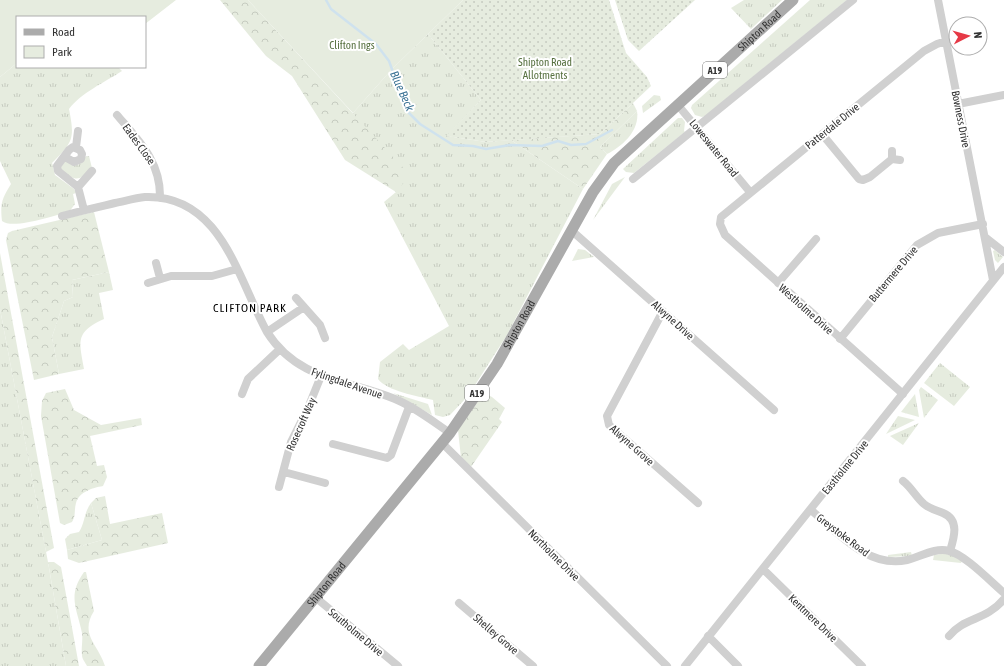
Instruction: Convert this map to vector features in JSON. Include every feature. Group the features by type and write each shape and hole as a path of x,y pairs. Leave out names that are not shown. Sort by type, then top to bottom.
{"main road":[{"name":"Shipton Road","path":"261,665 450,433 490,374 519,326 593,192 614,163 677,104 793,0"}],"street":[{"path":"633,179 853,0"},
{"name":"Bowness Drive","path":"938,0 986,238 993,280"},
{"name":"Patterdale Drive","path":"721,217 924,51 946,41"},
{"path":"958,104 1004,95"},
{"name":"Loweswater Road","path":"677,104 698,127 750,192"},
{"name":"Eades Close","path":"117,115 155,166 160,181 160,198"},
{"path":"65,157 74,162 81,158 82,154 76,147 78,131"},
{"path":"822,134 859,179 863,180 870,177 895,157"},
{"path":"76,147 69,150 57,166 58,171 79,190 84,210"},
{"path":"79,190 92,171"},
{"name":"Fylingdale Avenue","path":"62,216 144,197 160,198 181,203 200,214 221,239 267,332 280,349 300,366 321,376 382,394 410,407 450,433"},
{"name":"Westholme Drive","path":"721,217 720,224 725,235 903,394"},
{"name":"Buttermere Drive","path":"840,339 917,245 938,233 983,224"},
{"name":"Alwyne Drive","path":"572,230 774,410"},
{"path":"986,238 1004,252"},
{"path":"778,282 816,239"},
{"path":"156,263 160,278"},
{"name":"Eastholme Drive","path":"685,666 1004,267"},
{"path":"148,283 160,278 181,275 223,275 237,269"},
{"path":"296,298 320,325 325,338"},
{"path":"267,332 304,307"},
{"name":"Alwyne Grove","path":"663,311 607,416 607,420 609,425 698,503"},
{"path":"242,394 248,379 280,349"},
{"name":"Rosecroft Way","path":"280,487 291,442 308,408 321,376"},
{"path":"333,444 387,458 391,455 410,407"},
{"name":"Northolme Drive","path":"442,443 667,666"},
{"path":"284,472 325,483"},
{"path":"909,482 923,503 930,508 950,517 954,523 954,538 950,551 965,560 1004,593"},
{"name":"Greystoke Road","path":"810,510 861,550 884,560 906,561 937,551 950,551"},
{"name":"Kentmere Drive","path":"763,569 862,666"},
{"name":"Southolme Drive","path":"315,598 398,666"},
{"path":"949,636 953,625 986,615 994,610 1004,599"},
{"name":"Shelley Grove","path":"459,603 533,666"},
{"path":"708,636 738,666"}],"green space":[{"path":"0,0 176,0 146,23 146,16 16,16 16,64 0,77"},
{"path":"220,0 248,0 410,175 396,192 345,160 292,76 266,56"},
{"name":"Clifton Ings","path":"248,0 463,0 392,69 353,113"},
{"name":"Shipton Road Allotments","path":"463,0 609,0 626,53 647,77 651,86 600,134 486,142 446,136 481,100 428,34"},
{"path":"615,0 695,0 639,51 628,40"},
{"path":"744,0 782,0 751,29 731,8"},
{"path":"810,0 847,0 705,116 702,117 695,115 691,108 692,105"},
{"path":"428,34 481,100 447,136 486,142 511,140 583,189 507,335 468,396 450,415 443,417 435,415 433,400 395,390 388,387 378,379 380,362 403,344 409,350 449,326 384,202 396,192 353,113 392,69"},
{"path":"16,64 16,68 119,68 122,71 80,98 69,109 72,127 71,139 68,145 52,163 55,175 74,189 76,193 73,194 75,204 69,212 24,223 15,224 2,221 2,201 11,184 0,161 0,77"},
{"path":"654,95 660,96 661,100 643,113 642,106"},
{"path":"633,103 637,111 600,147 607,154 583,189 511,140 600,134"},
{"path":"637,111 636,125 629,137 619,147 607,154 600,147"},
{"path":"678,118 682,118 685,122 685,132 634,173 626,172 623,169"},
{"path":"89,156 92,168 84,176 74,178 61,171 61,163 64,161 78,165 83,161 84,157"},
{"path":"625,177 593,220 612,184"},
{"path":"94,212 109,272 72,280 73,297 64,301 52,337 59,374 34,380 6,240 8,233"},
{"path":"578,249 585,250 594,257 572,261"},
{"path":"995,250 1003,257 998,263 995,260 993,251"},
{"path":"0,253 54,548 46,552 0,309"},
{"path":"109,272 113,290 99,293 104,319 88,328 81,338 80,344 84,369 59,374 52,337 64,301 73,297 72,280"},
{"path":"0,309 48,562 66,666 0,666"},
{"path":"940,363 970,387 954,406 924,383"},
{"path":"921,387 938,400 924,418 919,390"},
{"path":"65,389 74,410 101,425 141,418 142,425 90,436 97,466 104,465 107,477 103,486 90,489 80,496 76,503 72,522 64,525 60,523 41,416 42,401 46,393"},
{"path":"393,393 428,404 432,415"},
{"path":"484,393 492,397 505,408 499,419 502,422 471,467 461,458 458,430"},
{"path":"915,394 919,417 901,412"},
{"path":"898,416 915,420 886,434"},
{"path":"919,423 903,445 890,436"},
{"path":"105,496 110,524 162,513 168,543 79,563 68,559 67,550 102,540 91,503 96,498"},
{"path":"91,503 102,540 67,550 65,539 70,534 79,532"},
{"path":"911,552 912,556 888,557 888,555"},
{"path":"947,553 962,561 961,563 933,560 934,555"},
{"path":"48,562 54,562 61,567 79,666 66,666"},
{"path":"84,572 86,572 94,611 90,619 89,633 105,666 87,666 82,656 82,633 76,609 75,595 79,580"}],"waterway":[{"name":"Blue Beck","path":"326,0 331,9 376,44 389,61 407,111 420,124 453,145 473,146 486,149 510,145 542,146 558,141 571,145 586,144 612,130"}],"district":[{"name":"CLIFTON PARK","path":"250,308"}]}
